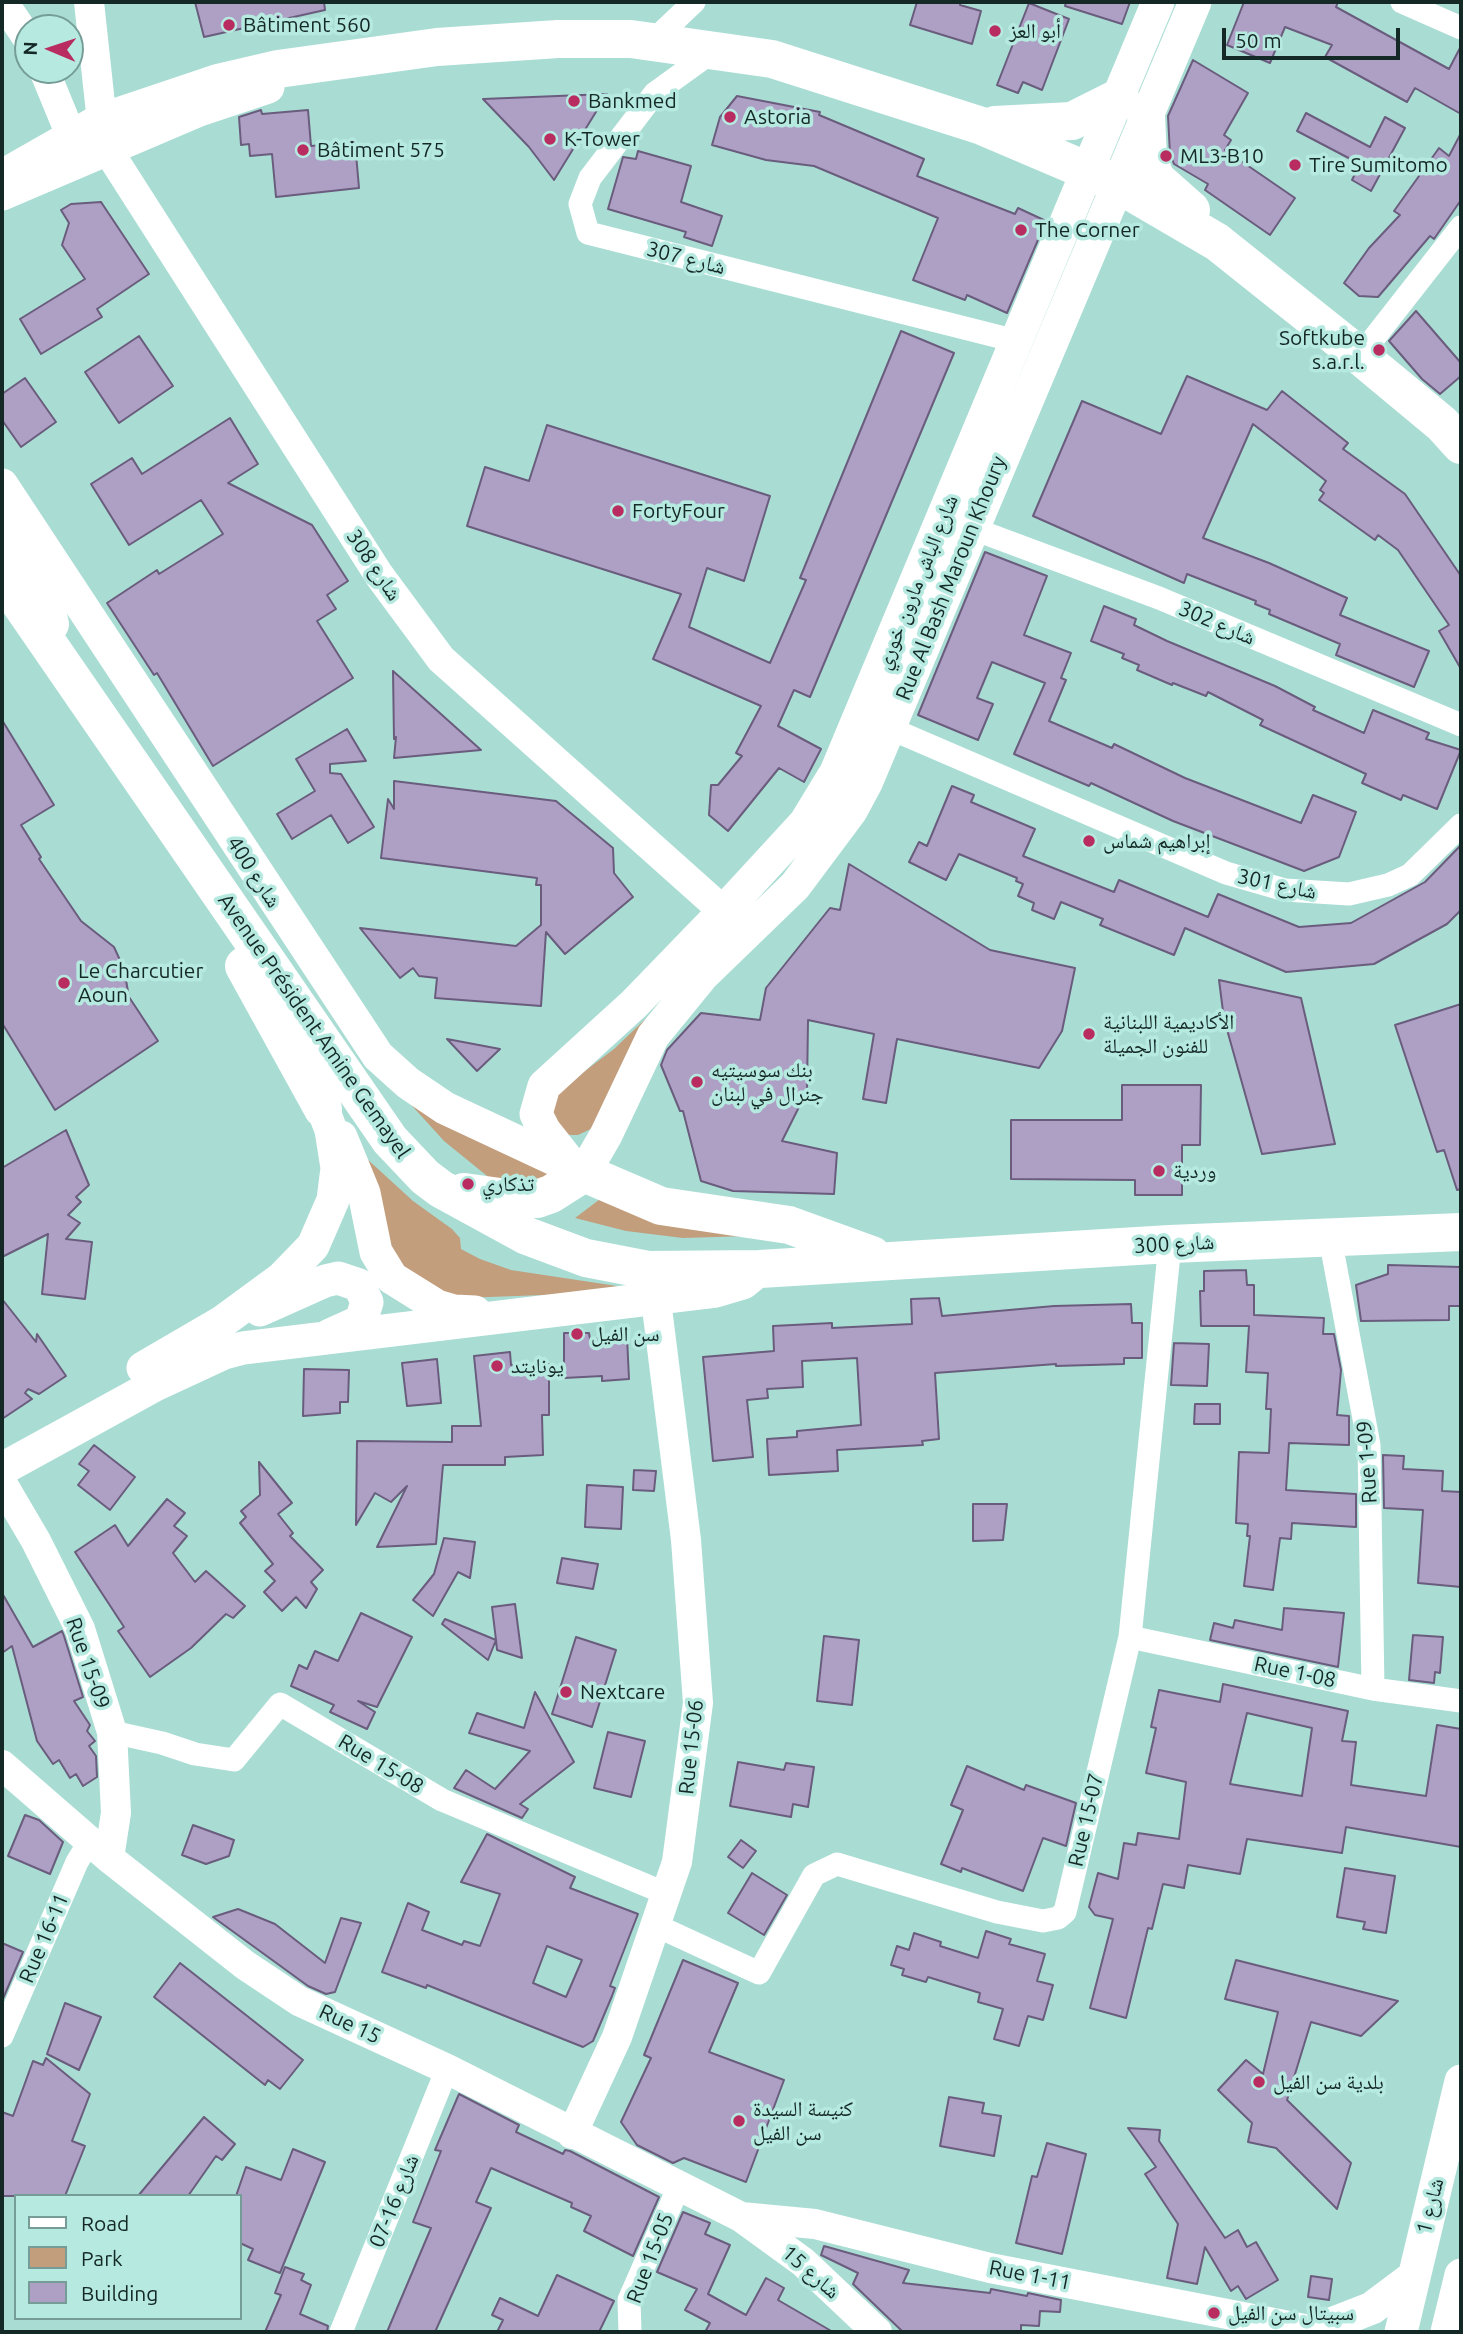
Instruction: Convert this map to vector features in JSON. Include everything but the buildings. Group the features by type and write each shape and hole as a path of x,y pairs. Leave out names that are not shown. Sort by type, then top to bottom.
{"highway":[{"path":"2,178 94,136 247,75 437,47 558,39 653,41 772,59 982,126 1102,176 1217,242 1442,424 1461,445"},
{"path":"982,126 1072,121 1133,106 1156,179 1196,215 1217,242"},
{"path":"2,522 42,592 60,659"},
{"name":"Avenue Président Amine Gemayel","path":"2,577 390,1140 425,1177 441,1189 527,1236 606,1263 649,1270 760,1269 888,1260"},
{"path":"204,871 224,926 323,1109"},
{"path":"441,1189 507,1198 537,1199 551,1194 580,1171 661,1206 789,1224 888,1260"},
{"name":"شارع 300","path":"888,1260 1170,1244 1461,1232"}],"main road":[{"path":"1133,106 1158,2"},
{"name":"Rue Al Bash Maroun Khoury","path":"580,1171 606,1135 653,1036 702,976 795,886 850,811 889,728 971,528 1102,176 1133,106 1195,2"},
{"path":"2,194 94,136"},
{"name":"شارع الباش مارون خوري","path":"580,1171 544,1130 536,1114 539,1095 550,1078 634,1004 724,911 805,822 836,772 1016,341 1102,176"},
{"name":"شارع 400","path":"2,485 378,1056 408,1083 445,1108 580,1171"},
{"path":"198,1337 282,1278 313,1246 330,1209 337,1168 331,1130 323,1109"},
{"path":"323,1109 353,1162 364,1194 370,1235 392,1278 418,1297 454,1311 545,1314"},
{"path":"2,1469 155,1385 224,1353 318,1339 656,1300 733,1287 743,1283 760,1269"},
{"path":"2,1446 198,1337 325,1281 338,1278 359,1285 367,1302 361,1321 318,1339"},
{"name":"شارع 1","path":"1401,2332 1461,2081"},
{"path":"1453,2327 1461,2275"},
{"path":"1317,2332 1372,2308 1412,2278"}],"street":[{"path":"4,2 14,17"},
{"path":"89,2 94,136"},
{"path":"653,41 694,2"},
{"path":"1402,2 1461,28"},
{"name":"شارع 307","path":"716,49 655,93 590,178 580,204 588,233 1016,341"},
{"name":"شارع 308","path":"55,84 94,136 379,576 441,659 748,933"},
{"path":"1360,356 1461,227"},
{"name":"شارع 302","path":"971,528 1158,598 1461,725"},
{"name":"شارع 301","path":"889,728 1226,873 1285,890 1349,894 1388,885 1410,875 1461,825"},
{"name":"Rue 1-09","path":"1330,1238 1369,1445 1373,1689"},
{"name":"Rue 15-07","path":"657,1926 759,1973 814,1875 837,1864 997,1912 1043,1921 1058,1918 1065,1912 1130,1637 1170,1244"},
{"name":"Rue 15-06","path":"572,2134 617,2037 677,1862 698,1703 686,1540 656,1300"},
{"name":"Rue 15-09","path":"2,1483 36,1541 80,1629 113,1732 116,1813 99,1850"},
{"name":"Rue 1-08","path":"1130,1637 1373,1689 1461,1700"},
{"name":"Rue 15-08","path":"113,1732 195,1754 234,1760 280,1704 442,1800 667,1894"},
{"name":"Rue 15","path":"2,1765 99,1850 245,1965 299,2001 447,2069 741,2217"},
{"name":"Rue 16-11","path":"2,2036 77,1863 99,1850"},
{"name":"شارع 16-07","path":"341,2332 447,2069"},
{"name":"Rue 15-05","path":"630,2332 629,2300 679,2186"},
{"name":"Rue 1-11","path":"741,2217 815,2224 990,2268 1317,2332"},
{"name":"شارع 15","path":"741,2217 803,2262 877,2332"},
{"path":"803,2262 815,2224"}],"green space":[{"path":"706,961 593,1128 578,1135 570,1135 552,1124 553,1095 614,1049"},
{"path":"384,1075 569,1178 550,1188 492,1180 444,1141"},
{"path":"366,1158 413,1201 452,1229 460,1238 461,1249 480,1259 511,1270 650,1291 463,1298 417,1286 390,1252"},
{"path":"604,1196 783,1235 683,1238 626,1231 575,1218"}],"place":[{"name":"Bâtiment 560","path":"229,25"},
{"name":"أبو العز","path":"995,31"},
{"name":"Bankmed","path":"574,101"},
{"name":"Astoria","path":"730,117"},
{"name":"K-Tower","path":"550,139"},
{"name":"Bâtiment 575","path":"303,150"},
{"name":"ML3-B10","path":"1166,156"},
{"name":"Tire Sumitomo","path":"1295,165"},
{"name":"The Corner","path":"1021,230"},
{"name":"Softkube s.a.r.l.","path":"1379,350"},
{"name":"FortyFour","path":"618,511"},
{"name":"إبراهيم شماس","path":"1089,841"},
{"name":"Le Charcutier Aoun","path":"64,983"},
{"name":"الأكاديمية اللبنانية للفنون الجميلة","path":"1089,1034"},
{"name":"بنك سوسيتيه جنرال في لبنان","path":"697,1082"},
{"name":"وردية","path":"1159,1171"},
{"name":"تذكاري","path":"468,1184"},
{"name":"سن الفيل","path":"577,1334"},
{"name":"يونايتد","path":"497,1366"},
{"name":"Nextcare","path":"566,1692"},
{"name":"بلدية سن الفيل","path":"1259,2082"},
{"name":"كنيسة السيدة سن الفيل","path":"739,2121"},
{"name":"سبيتال سن الفيل","path":"1214,2313"}]}
